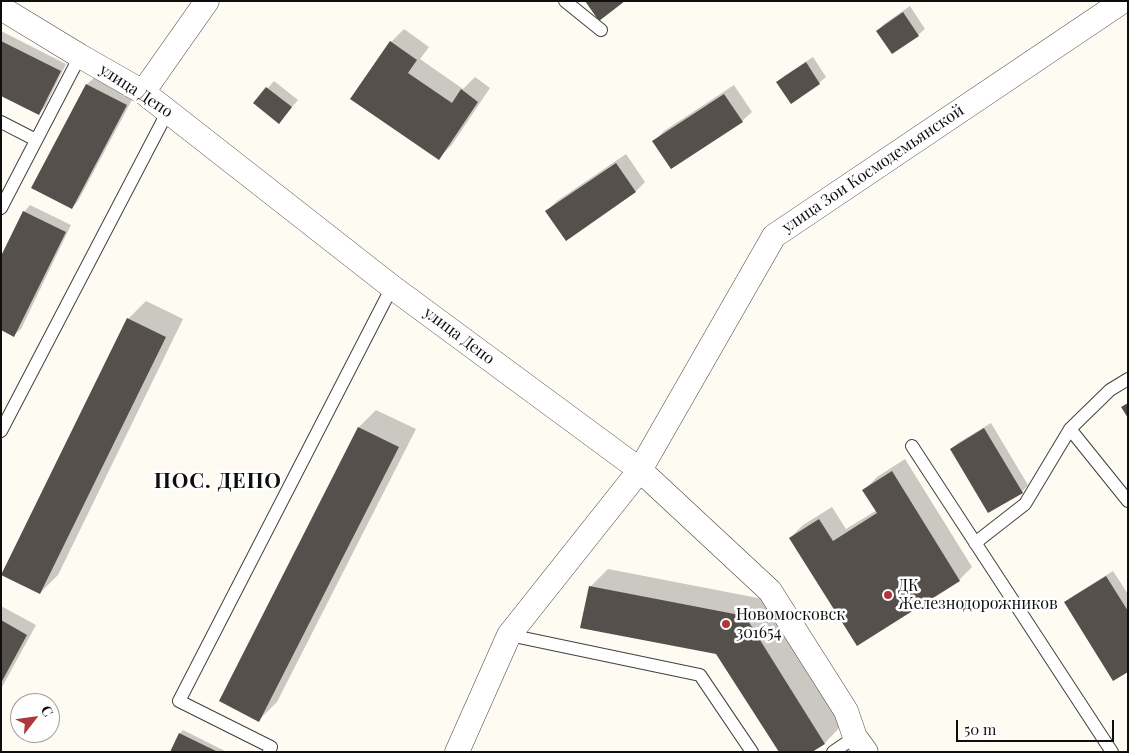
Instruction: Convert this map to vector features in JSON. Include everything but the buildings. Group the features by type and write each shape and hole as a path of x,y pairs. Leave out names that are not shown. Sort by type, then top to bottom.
{"street":[{"path":"143,92 207,1"},
{"name":"улица Зои Космодемьянской","path":"640,470 774,236 1123,1"},
{"name":"улица Депо","path":"1,8 143,92 392,287 640,470 770,591 846,711 860,744"},
{"path":"456,752 509,635 640,470"}],"lane":[{"path":"565,1 601,30"},
{"path":"1,208 80,56"},
{"path":"1,431 168,111"},
{"path":"1,122 36,140"},
{"path":"269,752 271,748 178,701 392,287"},
{"path":"975,543 1025,504 1070,429 1110,390 1128,379"},
{"path":"1070,429 1128,501"},
{"path":"912,446 1112,752"},
{"path":"509,635 700,675 752,752"},
{"path":"833,752 860,744"}],"place":[{"name":"ДК Железнодорожников","path":"888,595"},
{"name":"Новомосковск 301654","path":"726,624"}],"district":[{"name":"ПОС. ДЕПО","path":"218,481"}]}
